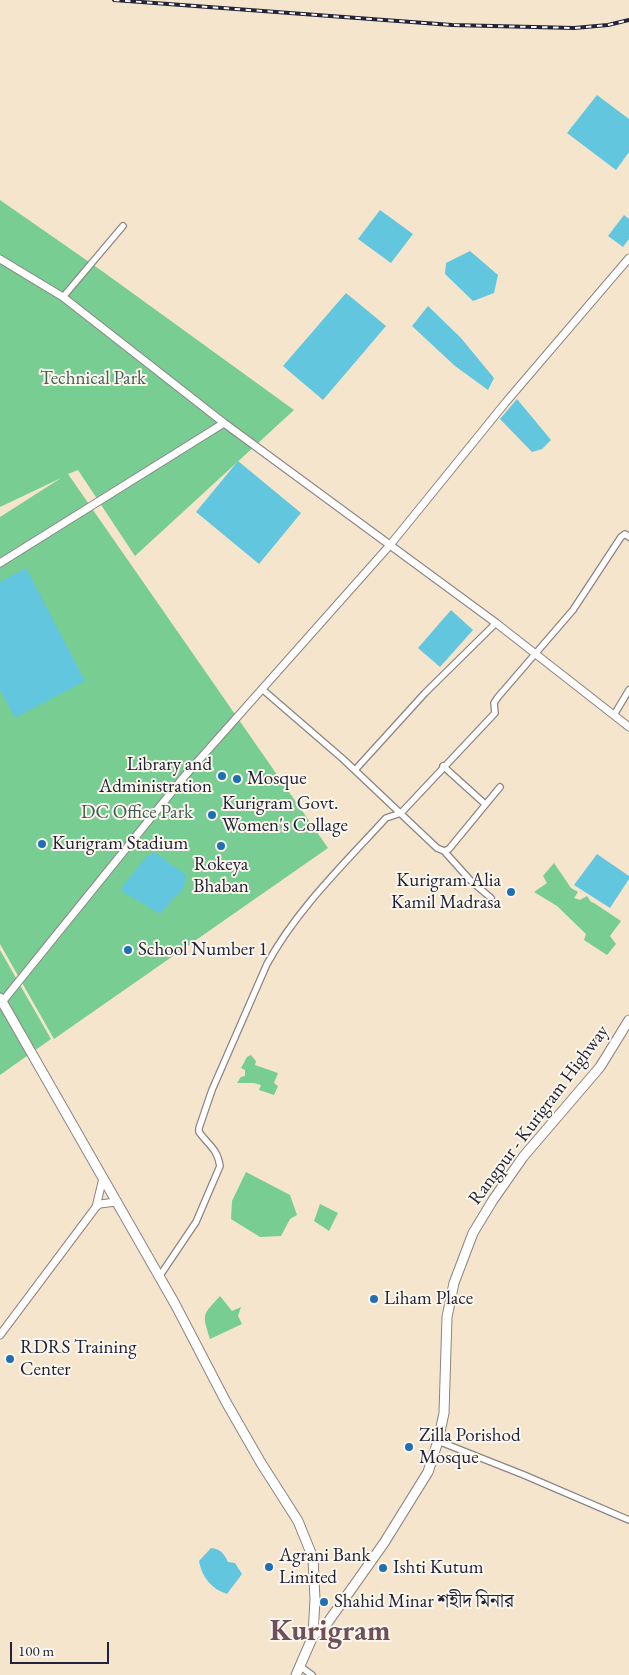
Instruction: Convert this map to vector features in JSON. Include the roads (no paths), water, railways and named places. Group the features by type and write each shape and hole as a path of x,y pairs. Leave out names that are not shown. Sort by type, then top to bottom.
{"main road":[{"path":"1,1000 159,1277 226,1402 298,1522 313,1558 315,1599 313,1636 297,1672"},
{"name":"Rangpur - Kurigram Highway","path":"313,1636 328,1622 384,1542 428,1472 438,1441 444,1413 447,1317 454,1283 473,1233 523,1157 600,1067 629,1020"}],"street":[{"path":"63,297 123,226"},
{"path":"1,1000 183,778 390,545 506,402 629,258"},
{"path":"0,259 63,297 224,423 496,623 629,727"},
{"path":"0,563 224,423"},
{"path":"159,1277 196,1222 220,1166 214,1149 199,1132 199,1128 212,1090 276,947 328,882 386,818 401,813 494,713 494,703 573,610 621,537 625,534 629,537"},
{"path":"355,770 425,693 496,623"},
{"path":"262,689 355,770 437,848 444,851 471,881 491,898"},
{"path":"614,715 629,690"},
{"path":"443,766 484,806"},
{"path":"444,851 449,849 500,787"},
{"path":"96,1207 103,1178"},
{"path":"0,1334 96,1207 100,1204 116,1202"},
{"path":"438,1441 629,1520"},
{"path":"297,1672 312,1675"}],"water":[{"path":"597,95 629,119 629,152 616,170 567,133"},
{"path":"380,210 413,234 391,263 358,239"},
{"path":"624,215 629,219 629,239 623,247 608,236"},
{"path":"470,251 498,275 494,293 473,301 445,274 446,263"},
{"path":"346,293 386,326 323,400 283,366"},
{"path":"428,306 461,338 494,378 488,390 455,366 412,326"},
{"path":"517,399 551,440 542,449 532,452 500,419"},
{"path":"238,461 301,513 259,564 196,512"},
{"path":"26,568 85,681 15,718 0,690 0,582"},
{"path":"451,610 473,630 440,667 418,648"},
{"path":"154,852 186,875 184,887 160,914 120,890 146,857"},
{"path":"597,854 629,876 629,879 610,908 574,885"},
{"path":"211,1548 221,1552 228,1562 235,1563 242,1574 227,1594 208,1582 200,1567 199,1561"}],"railway":[{"path":"114,0 452,25 574,28 608,25 629,20"}],"place":[{"name":"Library and Administration","path":"222,776"},
{"name":"Mosque","path":"237,779"},
{"name":"Kurigram Govt. Women's Collage","path":"212,815"},
{"name":"Kurigram Stadium","path":"42,844"},
{"name":"Rokeya Bhaban","path":"221,846"},
{"name":"Kurigram Alia Kamil Madrasa","path":"511,892"},
{"name":"School Number 1","path":"128,950"},
{"name":"Liham Place","path":"374,1299"},
{"name":"RDRS Training Center","path":"10,1359"},
{"name":"Zilla Porishod Mosque","path":"409,1447"},
{"name":"Agrani Bank Limited","path":"269,1567"},
{"name":"Ishti Kutum","path":"383,1568"},
{"name":"Shahid Minar শহীদ মিনার","path":"324,1602"}],"district":[{"name":"Kurigram","path":"330,1632"}],"park label":[{"name":"Technical Park","path":"93,379"},
{"name":"DC Office Park","path":"137,813"}]}
